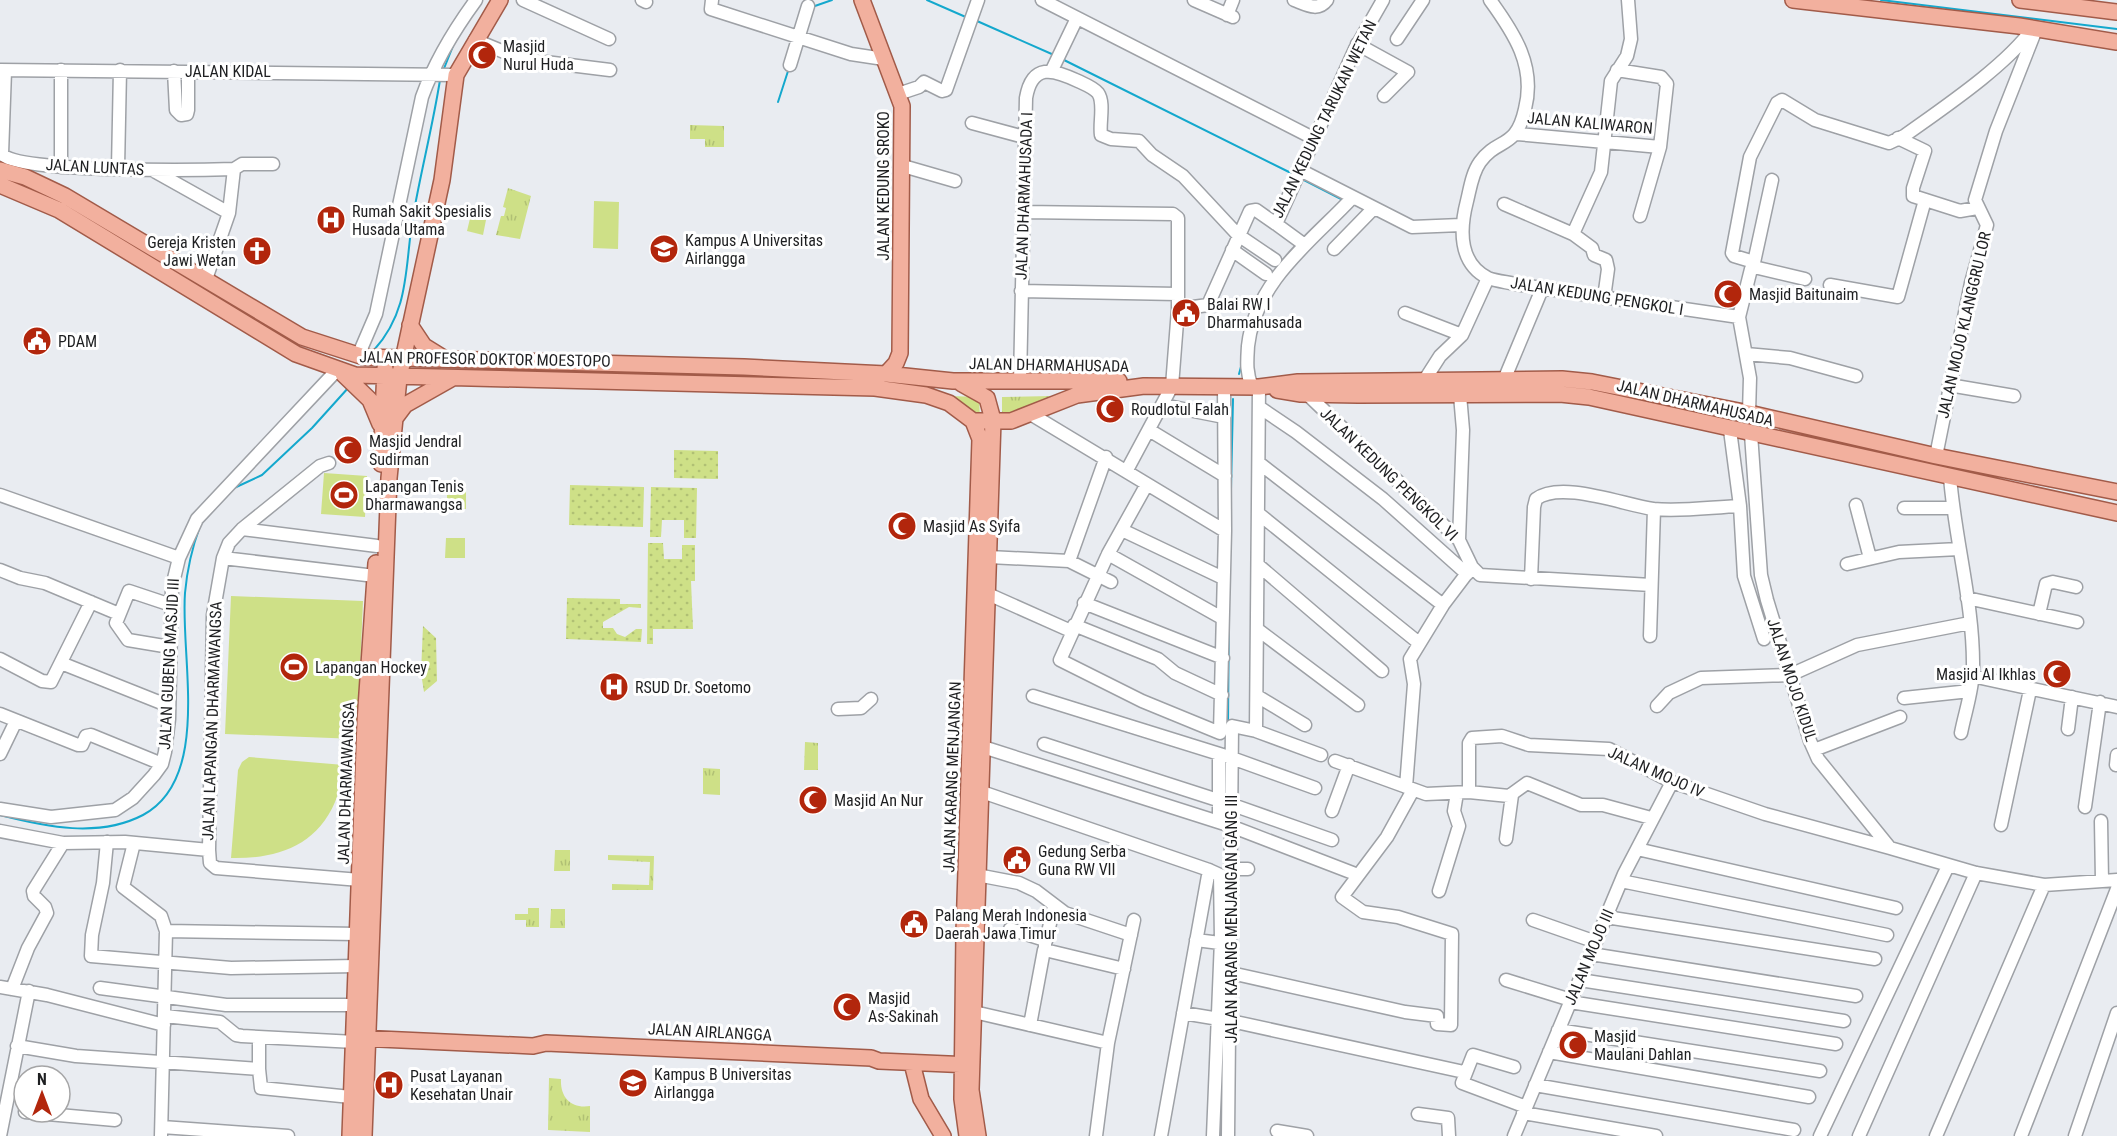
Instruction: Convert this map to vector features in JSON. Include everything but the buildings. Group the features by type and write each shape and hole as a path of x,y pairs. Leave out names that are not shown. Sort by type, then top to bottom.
{"main road":[{"path":"452,75 500,0"},
{"name":"JALAN KEDUNG SROKO","path":"862,0 902,106 900,353 896,363 886,374"},
{"path":"1793,0 2035,28 2117,42"},
{"path":"2019,0 2045,1 2117,12"},
{"name":"JALAN DHARMAWANGSA","path":"372,722 389,478 399,378 442,180 452,75"},
{"name":"JALAN PROFESOR DOKTOR MOESTOPO","path":"0,170 25,177 65,196 358,369 403,360 447,360 886,374 953,381"},
{"name":"JALAN PROFESOR DOKTOR MOESTOPO","path":"0,185 59,210 296,354 358,369 383,378 457,376 875,388 926,395 949,403 973,421"},
{"path":"383,431 358,369 410,325 424,346 447,360"},
{"name":"JALAN DHARMAWANGSA","path":"358,369 383,378 383,431 375,576 368,847 360,1036 364,1136"},
{"path":"396,417 405,405 457,376"},
{"name":"JALAN DHARMAHUSADA","path":"1256,387 1298,382 1424,381 1457,390 1504,380 1562,379 1749,413 1936,456 2117,492"},
{"path":"953,381 987,398 993,420"},
{"name":"JALAN DHARMAHUSADA","path":"953,381 1116,381 1144,386"},
{"name":"JALAN DHARMAHUSADA","path":"1011,421 1077,395 1144,386 1256,387 1307,394 1457,390 1560,394 1669,415 2117,513"},
{"path":"1649,411 1655,404 1653,395"},
{"path":"1669,415 1667,407 1671,398"},
{"name":"JALAN KARANG MENJANGAN","path":"967,1136 962,1099 974,1012 977,875 974,823 982,792 993,420"},
{"path":"973,421 1011,421 992,459"},
{"name":"JALAN KARANG MENJANGAN","path":"973,421 980,439 974,823 967,1060 978,1136"},
{"name":"JALAN DHARMAWANGSA","path":"350,1136 351,1097 360,1036 356,1005 360,880 368,847"},
{"name":"JALAN AIRLANGGA","path":"360,1036 533,1046 546,1043 871,1058 879,1061 936,1064 967,1060"},
{"name":"JALAN AIRLANGGA","path":"871,1058 879,1054 967,1060"},
{"path":"912,1063 921,1099 943,1136"},
{"path":"936,1064 955,1083 962,1099"}],"street":[{"path":"358,369 376,314 415,123 432,75 456,28 476,0"},
{"path":"523,0 609,39"},
{"path":"898,94 919,87 924,82 945,91 978,0"},
{"path":"1042,0 1067,6 1077,18 1313,138"},
{"path":"1194,0 1230,16 1233,0"},
{"path":"1294,0 1313,7 1322,6 1327,0"},
{"name":"JALAN KEDUNG TARUKAN WETAN","path":"1178,309 1208,305 1238,235 1252,210 1276,224 1357,44 1383,0"},
{"name":"JALAN KEDUNG TARUKAN WETAN","path":"1397,39 1423,0"},
{"path":"1490,0 1526,62 1529,80 1526,108 1517,134"},
{"path":"1573,234 1601,172 1611,81 1627,56 1631,39 1628,0"},
{"path":"711,4 800,38 859,56 884,59"},
{"path":"790,64 800,38 808,6"},
{"path":"1077,18 1056,61 1095,90 1100,98 1101,135 1111,139 1139,141 1152,155 1183,176 1238,235 1275,260"},
{"path":"1805,279 1754,265 1732,253 1750,157 1777,103 1782,100 1815,120 1889,143 1901,137 1991,70 2035,28"},
{"name":"JALAN MOJO KLANGGRU LOR","path":"1936,456 1971,283 1987,225 1975,200 1996,131 2035,28"},
{"path":"475,40 518,58 610,70"},
{"path":"1357,44 1408,72 1384,96"},
{"name":"JALAN DHARMAHUSADA I","path":"1020,382 1024,136 1030,82 1056,61"},
{"name":"JALAN KIDAL","path":"3,70 452,75"},
{"name":"JALAN LUNTAS","path":"3,70 3,156 10,160 61,167 152,170 229,213"},
{"path":"61,167 62,70"},
{"path":"118,168 120,70"},
{"path":"1617,70 1661,77 1666,81 1668,89 1660,147 1640,216"},
{"path":"174,71 176,110 181,115 186,114 188,110 189,72"},
{"path":"972,123 1024,136"},
{"name":"JALAN KALIWARON","path":"1517,134 1660,147"},
{"name":"JALAN KEDUNG PENGKOL I","path":"1517,134 1479,164 1461,225 1465,251 1471,265 1488,278 1542,289 1739,317"},
{"path":"1901,137 1924,151 1912,193 1925,200 1960,211 1977,208"},
{"path":"152,170 234,169 242,164 273,164"},
{"path":"903,166 955,181"},
{"path":"206,279 229,213 234,169"},
{"path":"1298,174 1353,197 1418,229 1461,225"},
{"path":"1749,413 1750,378 1739,317 1754,265 1772,180"},
{"path":"0,194 18,191"},
{"path":"1256,731 1259,407 1256,387 1246,372 1250,334 1266,292 1299,251 1353,197"},
{"path":"1830,285 1898,297 1925,200"},
{"path":"1504,204 1573,234 1592,248 1594,255 1608,262 1604,298"},
{"path":"1334,249 1373,208"},
{"path":"1023,212 1173,214 1179,220 1178,309 1172,386 1128,470"},
{"path":"1276,224 1302,243"},
{"path":"1232,249 1266,274"},
{"path":"1424,381 1440,356 1462,335 1488,278"},
{"path":"1504,380 1542,289"},
{"path":"1021,291 1178,294"},
{"path":"1405,313 1462,335"},
{"path":"1746,354 1790,358 1856,376"},
{"name":"JALAN GUBENG MASJID III","path":"0,808 51,817 115,810 133,798 162,764 169,706 173,581 179,558 197,519 358,369"},
{"path":"1224,386 1225,531 1222,695 1225,756"},
{"path":"1949,386 2014,396"},
{"path":"1457,390 1463,430 1459,540"},
{"name":"JALAN KEDUNG PENGKOL VI","path":"1307,394 1459,540 1470,571"},
{"path":"1163,405 1224,417"},
{"path":"1259,407 1296,432 1375,493 1470,571 1483,576 1651,585"},
{"path":"1029,413 1128,470 1225,531"},
{"path":"1149,430 1225,477"},
{"path":"1730,430 1740,506 1744,576 1764,639"},
{"name":"JALAN MOJO KIDUL","path":"1751,434 1761,575 1814,750 1890,848"},
{"path":"1069,561 1106,457"},
{"name":"JALAN LAPANGAN DHARMAWANGSA","path":"209,850 213,615 223,558 229,543 242,529 287,491 329,463"},
{"path":"1259,463 1443,605"},
{"path":"1950,477 1951,508 1967,598 1975,677 1961,733"},
{"path":"1148,484 1098,574 1060,656 1062,662 1142,701 1225,727 1256,731 1321,755"},
{"path":"1531,579 1534,507 1539,497 1554,493 1574,493 1654,509 1740,506"},
{"path":"0,495 179,558"},
{"path":"1856,505 1870,558"},
{"path":"1904,508 1951,508"},
{"path":"1650,636 1654,509"},
{"path":"1259,514 1419,643"},
{"path":"242,529 377,546"},
{"path":"1122,530 1223,578"},
{"path":"1847,564 1899,552 1959,549"},
{"path":"1108,554 1222,618"},
{"path":"989,557 1069,561 1111,582"},
{"path":"223,558 375,576"},
{"path":"1258,565 1382,671"},
{"path":"0,570 20,578 45,583 119,614"},
{"path":"1231,973 1405,1012 1437,1016 1437,1024 1451,1025 1452,934 1403,918 1368,914 1354,908 1342,896 1388,837 1410,789 1414,684 1409,662 1443,605 1470,571"},
{"path":"2039,614 2046,584 2053,582 2076,587"},
{"path":"170,646 126,639 116,625 129,591 171,604"},
{"path":"988,594 1158,659 1175,673 1222,695"},
{"path":"1967,598 2077,622"},
{"path":"0,659 49,683 62,663 91,602"},
{"path":"1084,603 1223,658"},
{"path":"1657,706 1669,693 1701,678 1790,675 1857,645 1970,623"},
{"path":"1257,629 1358,705"},
{"path":"62,663 169,706"},
{"path":"1975,677 2117,707"},
{"path":"2001,825 2030,690"},
{"path":"1904,698 1972,694"},
{"path":"1033,696 1225,756 1315,788"},
{"path":"1257,696 1305,725"},
{"path":"2068,729 2072,697"},
{"path":"838,709 861,708 871,699"},
{"path":"2085,807 2100,702"},
{"path":"0,714 78,745 82,745 86,736 91,735 162,764"},
{"path":"1814,750 1900,717"},
{"path":"0,754 16,721"},
{"name":"JALAN MOJO IV","path":"1463,792 1469,741 1472,738 1493,736 1529,745 1609,749 1672,782 1765,814 1890,848"},
{"path":"1044,744 1225,802 1332,840"},
{"path":"983,747 1224,824 1358,875"},
{"name":"JALAN KARANG MENJANGAN GANG III","path":"1225,756 1224,875 1231,973 1224,1021 1221,1101 1228,1136"},
{"path":"1335,761 1410,789 1432,794 1463,792 1512,795"},
{"path":"1332,811 1349,765"},
{"name":"JALAN MOJO III","path":"1514,1136 1621,881 1651,818 1672,782"},
{"path":"1506,839 1512,795 1527,783 1581,805 1604,805 1651,818"},
{"path":"982,792 1224,875 1248,869"},
{"path":"1439,891 1459,825 1454,811 1463,792"},
{"path":"2101,821 2102,881"},
{"path":"0,831 63,843 134,843 209,850 210,862 216,868 360,880"},
{"path":"1868,842 1876,831"},
{"path":"107,842 103,883 90,955 231,968 357,966"},
{"path":"63,843 33,891 34,896 45,907 47,914 6,988 164,1021 217,1022 224,1024 236,1035 259,1038 360,1036"},
{"path":"134,843 123,887 161,916 166,931 161,1132 288,1136"},
{"path":"1890,848 1976,873 2044,885 2117,880"},
{"path":"1636,849 1896,908"},
{"path":"1820,1136 1948,866"},
{"path":"1859,1136 1976,873"},
{"path":"977,875 1019,883 1036,891 1070,916 1131,935"},
{"path":"1161,1136 1196,940 1224,875"},
{"path":"1224,875 1221,943 1224,1021"},
{"path":"1621,881 1887,935"},
{"path":"1936,1136 2044,885"},
{"path":"2021,1136 2117,889"},
{"path":"1030,1025 1054,906"},
{"path":"1606,917 1875,959"},
{"path":"1096,1136 1108,1043 1134,920"},
{"path":"1533,920 1593,948 1856,996"},
{"path":"1010,929 1045,946 1124,969"},
{"path":"166,931 358,934"},
{"path":"1196,940 1221,943"},
{"path":"1506,980 1571,1001 1836,1044"},
{"path":"1580,980 1844,1021"},
{"path":"100,988 226,1005 356,1005"},
{"path":"0,1136 3,1108 29,991"},
{"path":"974,1012 1108,1043"},
{"path":"1183,1013 1464,1072"},
{"path":"2075,1136 2117,1013"},
{"path":"1558,1030 1820,1071"},
{"path":"259,1038 261,1088 351,1097"},
{"path":"17,1046 76,1056 259,1069"},
{"path":"1549,1052 1809,1097"},
{"path":"1514,1067 1474,1055 1464,1072 1462,1084 1525,1110 1656,1136"},
{"path":"1535,1085 1794,1130"},
{"path":"1212,1136 1221,1101"},
{"path":"1418,1114 1449,1119 1449,1136"},
{"path":"72,1116 115,1120"},
{"path":"1277,1131 1307,1136"}],"green space":[{"path":"690,125 724,126 724,147 705,147 705,139 690,139"},
{"path":"508,188 531,196 520,239 496,235 501,216 504,216 506,208 503,207"},
{"path":"594,201 619,202 618,249 593,248"},
{"path":"472,210 477,211 476,218 486,220 483,235 467,231"},
{"path":"949,396 979,397 980,419"},
{"path":"1052,396 1027,406 1011,419 1002,419 1002,397"},
{"path":"674,450 718,451 718,479 674,478"},
{"name":"Lapangan Tenis Dharmawangsa","path":"324,473 367,476 365,517 321,514"},
{"path":"570,485 644,487 643,527 569,525"},
{"path":"447,486 466,486 466,509 447,508"},
{"path":"651,487 697,488 696,538 684,538 684,520 662,520 661,537 650,537"},
{"path":"446,538 465,538 465,558 445,558"},
{"path":"648,543 663,543 664,559 682,559 682,545 695,545 695,581 691,581 693,629 653,629 653,644 647,644"},
{"name":"Lapangan Hockey","path":"231,596 363,601 357,739 225,734"},
{"path":"567,598 620,599 620,604 641,604 641,608 629,607 603,622 603,628 613,628 617,634 625,637 636,629 642,629 641,642 566,639"},
{"path":"423,626 436,638 437,681 424,692 421,673"},
{"path":"805,742 818,743 818,770 804,770"},
{"path":"249,757 344,765 335,802 317,830 305,840 278,853 231,858 238,770 242,762"},
{"path":"703,768 720,769 720,795 703,794"},
{"path":"555,850 570,850 570,871 554,871"},
{"path":"608,855 654,856 653,890 612,890 612,884 649,885 650,862 608,860"},
{"path":"528,908 539,908 539,927 526,927 526,920 515,920 515,914 528,914"},
{"path":"551,909 565,909 565,928 550,928"},
{"path":"549,1078 561,1079 561,1086 568,1101 578,1106 590,1106 590,1132 548,1130"}],"waterway":[{"path":"812,7 832,0"},
{"path":"927,0 968,18"},
{"path":"1881,0 2117,29"},
{"path":"977,21 1054,55"},
{"path":"443,71 453,46"},
{"path":"1062,59 1293,174"},
{"path":"778,102 789,68"},
{"path":"374,350 395,318 401,301 414,211 440,80"},
{"path":"1300,178 1343,200"},
{"path":"1239,374 1242,363"},
{"path":"232,489 262,475 312,428 349,387"},
{"path":"1231,489 1233,399"},
{"path":"0,815 54,826 91,828 126,822 143,815 164,797 178,774 185,745 188,714 185,593 190,559 200,526"},
{"path":"1228,723 1229,597"},
{"path":"1221,1136 1222,1050"}],"place":[{"name":"Masjid Nurul Huda","path":"482,55"},
{"name":"Rumah Sakit Spesialis Husada Utama","path":"331,220"},
{"name":"Kampus A Universitas Airlangga","path":"664,249"},
{"name":"Gereja Kristen Jawi Wetan","path":"257,251"},
{"name":"Masjid Baitunaim","path":"1728,294"},
{"name":"Balai RW I Dharmahusada","path":"1186,313"},
{"name":"PDAM","path":"37,341"},
{"name":"Roudlotul Falah","path":"1110,409"},
{"name":"Masjid Jendral Sudirman","path":"348,450"},
{"name":"Lapangan Tenis Dharmawangsa","path":"344,495"},
{"name":"Masjid As Syifa","path":"902,526"},
{"name":"Lapangan Hockey","path":"294,667"},
{"name":"Masjid Al Ikhlas","path":"2057,674"},
{"name":"RSUD Dr. Soetomo","path":"614,687"},
{"name":"Masjid An Nur","path":"813,800"},
{"name":"Gedung Serba Guna RW VII","path":"1017,860"},
{"name":"Palang Merah Indonesia Daerah Jawa Timur","path":"914,924"},
{"name":"Masjid As-Sakinah","path":"847,1007"},
{"name":"Masjid Maulani Dahlan","path":"1573,1045"},
{"name":"Kampus B Universitas Airlangga","path":"633,1083"},
{"name":"Pusat Layanan Kesehatan Unair","path":"389,1085"}]}
